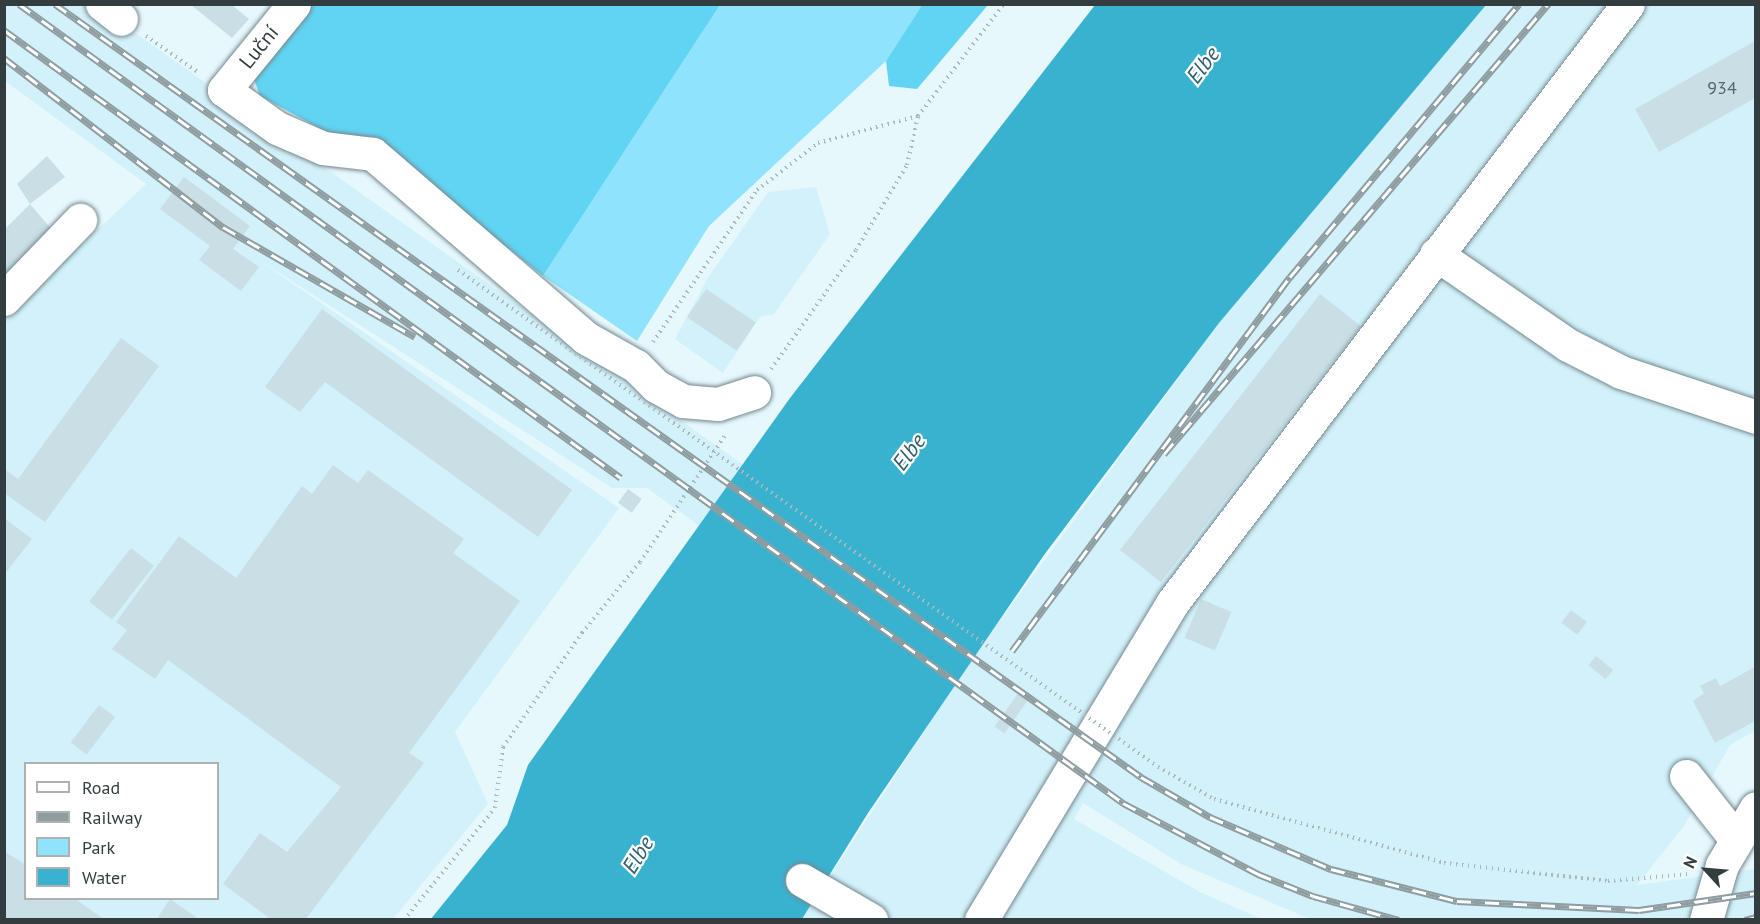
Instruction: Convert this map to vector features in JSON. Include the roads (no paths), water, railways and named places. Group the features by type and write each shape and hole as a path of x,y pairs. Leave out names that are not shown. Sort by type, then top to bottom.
{"street":[{"name":"Luční","path":"294,4 224,90 277,128 323,148 373,154 586,339 636,366 656,386 683,401 718,404 754,392"},
{"path":"981,920 1173,602 1628,4"},
{"path":"4,299 80,220"},
{"path":"1436,254 1568,345 1621,372 1755,417"},
{"path":"1686,776 1735,838"},
{"path":"1706,920 1720,871 1735,838 1755,808"},
{"path":"802,880 871,920"}],"water":[{"name":"Elbe","path":"1095,5 1486,5 1219,323 1044,555 868,813 802,919 430,920 507,825 528,765 790,398"}],"railway":[{"path":"19,4 1123,803 1258,874 1313,896 1399,920"},
{"path":"55,4 1141,777 1210,817 1331,869 1457,901 1639,910 1756,893"},
{"path":"1012,651 1290,277 1519,4"},
{"path":"1164,454 1548,4"},
{"path":"4,30 621,478"},
{"path":"4,58 223,227 415,337"},
{"path":"1745,920 1756,917"}]}
